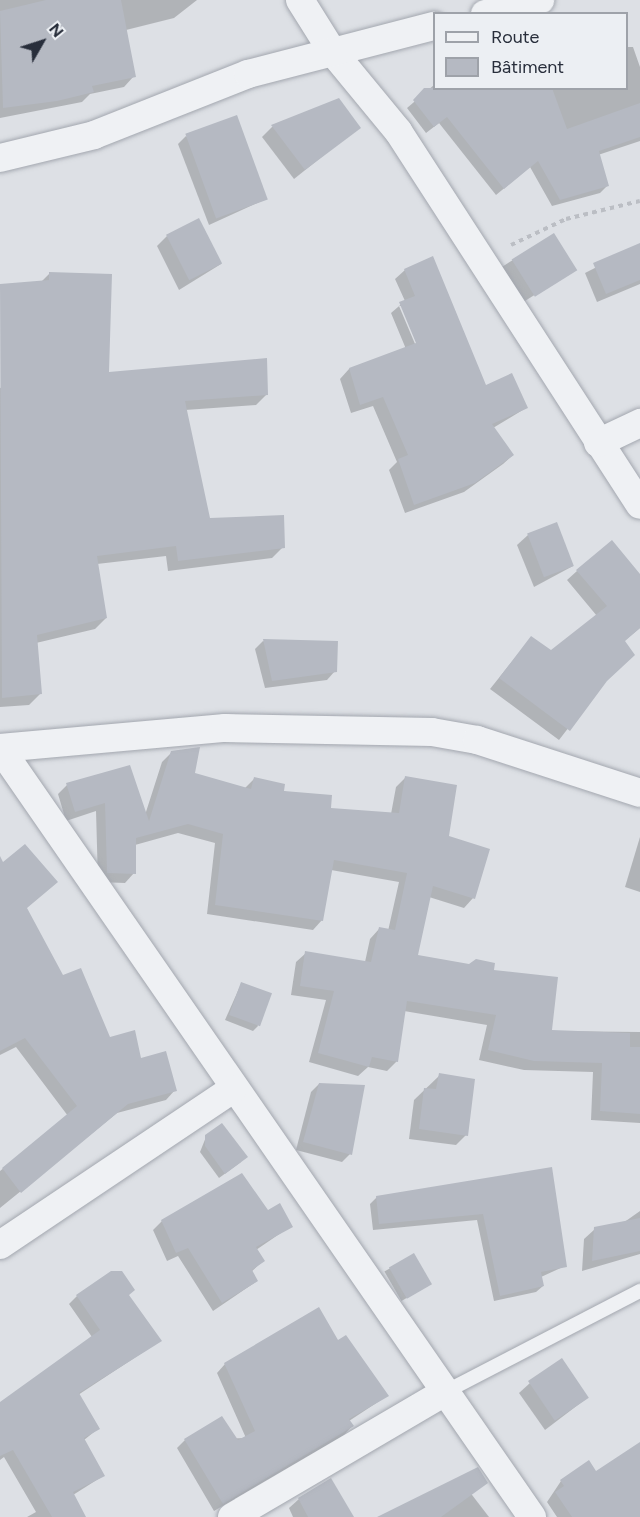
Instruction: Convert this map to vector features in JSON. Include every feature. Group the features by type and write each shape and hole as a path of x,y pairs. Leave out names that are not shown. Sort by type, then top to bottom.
{"street":[{"path":"300,0 332,51 398,131 640,506"},
{"path":"493,12 540,0"},
{"path":"0,158 94,135 248,74 433,26"},
{"path":"598,443 640,423"},
{"path":"532,1517 233,1089 0,748 225,728 432,732 477,740 640,793"},
{"path":"0,1245 233,1089"},
{"path":"232,1517 445,1392"}],"lane":[{"path":"445,1392 640,1291"}],"path":[{"path":"480,260 566,219 640,201"}],"building":[{"path":"46,0 121,0 136,77 92,86 94,92 57,101 3,108 0,11"},
{"path":"424,88 433,88 433,90 553,90 567,129 640,103 640,137 599,151 609,186 560,200 538,161 504,189 447,117 434,127 413,100"},
{"path":"339,98 361,128 305,170 271,125"},
{"path":"237,115 268,200 216,218 185,134"},
{"path":"199,218 222,263 189,280 166,235"},
{"path":"554,233 577,270 535,297 512,259"},
{"path":"640,243 640,280 606,294 593,263"},
{"path":"433,256 486,385 512,373 528,408 492,424 514,455 475,483 414,505 398,459 408,455 383,397 360,405 349,368 416,343 399,302 415,296 404,269"},
{"path":"49,272 112,274 109,372 267,358 268,395 185,401 210,518 284,515 285,548 178,561 176,546 97,556 107,618 37,635 42,694 2,698 0,284 49,280"},
{"path":"557,522 574,566 544,577 527,533"},
{"path":"612,540 640,574 640,628 625,641 635,655 607,681 570,731 499,678 531,636 551,650 607,606 576,570"},
{"path":"263,639 338,641 337,672 272,681"},
{"path":"200,747 195,773 251,789 254,777 285,784 284,791 332,795 331,808 399,813 405,776 457,785 449,836 490,849 475,899 433,886 418,955 469,964 476,959 495,963 494,970 558,977 552,1030 630,1033 630,1047 640,1047 640,1114 600,1111 602,1063 534,1061 488,1050 496,1015 407,1001 398,1062 372,1057 369,1067 318,1053 334,991 300,986 305,951 371,962 379,927 395,930 407,873 334,860 323,921 215,905 223,834 188,824 136,838 136,874 107,873 105,803 75,812 66,783 130,765 149,821 171,751"},
{"path":"25,844 58,882 27,908 63,975 81,968 110,1037 135,1030 141,1058 166,1051 177,1091 128,1104 21,1193 2,1168 77,1106 25,1038 0,1051 0,856 3,862"},
{"path":"241,982 272,993 260,1026 229,1015"},
{"path":"439,1073 475,1079 468,1136 419,1129 424,1088 436,1089"},
{"path":"319,1083 365,1085 352,1155 303,1142"},
{"path":"222,1123 248,1157 225,1174 205,1146 205,1135"},
{"path":"552,1167 567,1267 541,1272 544,1286 500,1296 483,1214 379,1224 376,1196"},
{"path":"242,1173 268,1210 280,1203 293,1227 256,1247 265,1261 252,1270 258,1281 222,1303 188,1248 176,1253 161,1220"},
{"path":"640,1218 640,1251 592,1261 594,1227"},
{"path":"414,1253 432,1284 407,1299 389,1268"},
{"path":"111,1271 122,1271 135,1290 129,1295 162,1341 79,1393 100,1429 84,1438 105,1476 73,1492 86,1517 52,1517 13,1450 0,1456 0,1402 100,1330 76,1295"},
{"path":"319,1307 338,1340 346,1335 389,1396 349,1419 354,1426 223,1504 184,1439 222,1416 238,1440 255,1431 224,1363"},
{"path":"562,1358 589,1398 555,1421 528,1381"},
{"path":"640,1442 640,1517 572,1517 555,1492 564,1486 560,1480 589,1460 596,1471"},
{"path":"478,1467 488,1483 441,1517 377,1517"},
{"path":"331,1478 354,1517 308,1517 298,1498"}]}
